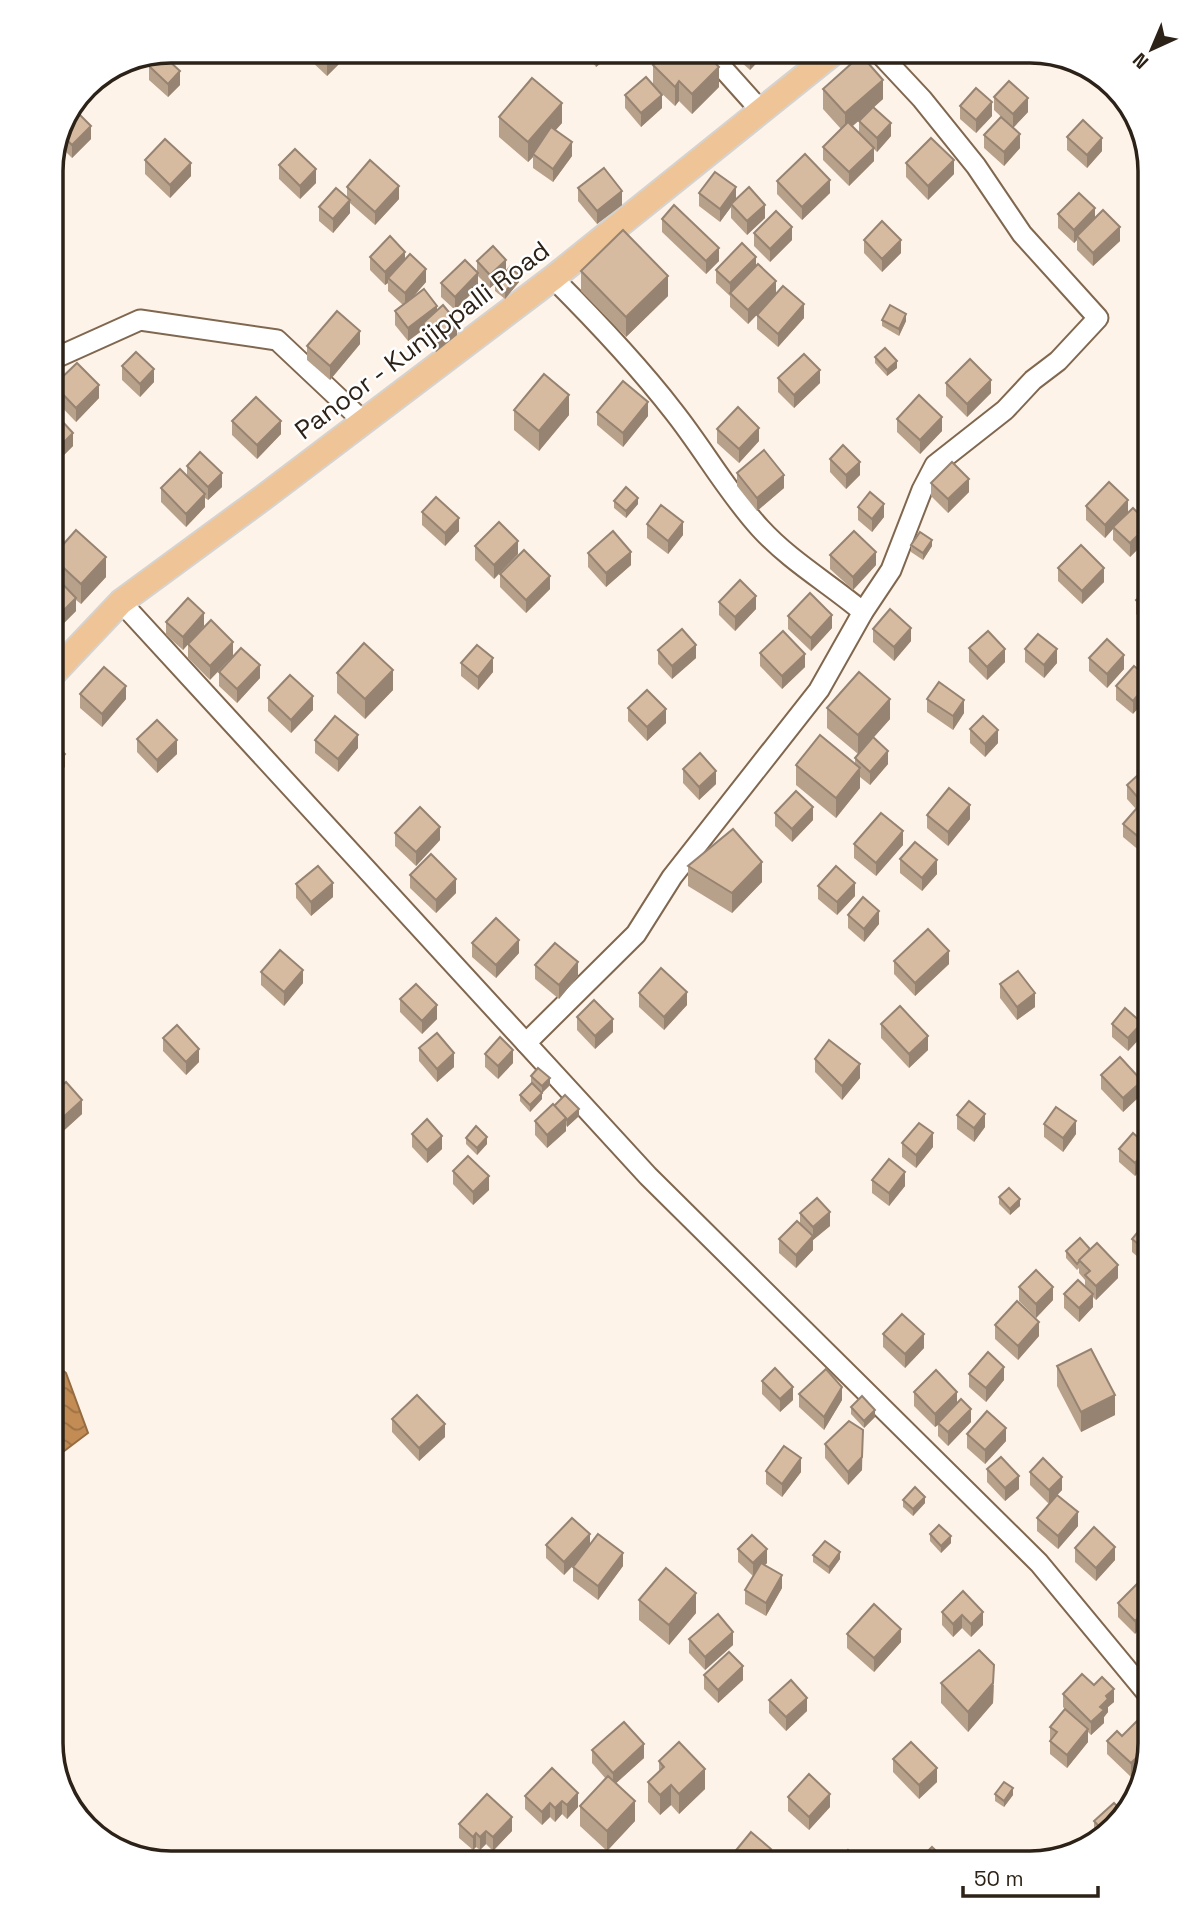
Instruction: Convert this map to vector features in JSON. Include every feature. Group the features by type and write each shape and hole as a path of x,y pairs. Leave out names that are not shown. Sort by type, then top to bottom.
{"main road":[{"name":"Panoor - Kunjippalli Road","path":"63,663 121,603 553,278 821,63"}],"street":[{"path":"718,63 761,111"},
{"path":"526,1043 636,934 672,877 819,690 863,612 891,570 922,490 935,465 1005,410 1033,380 1058,361 1098,318 1022,234 976,166 889,63"},
{"path":"553,278 622,347 675,413 761,530 823,584 863,612"},
{"path":"63,355 140,320 277,340 364,422"},
{"path":"121,603 648,1177 1039,1563 1138,1683"}],"water":[{"path":"63,1370 66,1373 88,1433 63,1452"}],"building":[{"path":"171,63 180,71 168,84 149,66"},
{"path":"715,63 719,67 692,94 679,81 675,87 653,65"},
{"path":"852,63 868,63 883,80 845,113 823,89"},
{"path":"646,77 662,95 641,113 625,95"},
{"path":"532,78 562,103 528,142 499,117"},
{"path":"1009,81 1028,98 1013,114 994,97"},
{"path":"976,88 992,102 976,120 960,106"},
{"path":"873,107 891,123 877,138 859,121"},
{"path":"79,114 91,126 72,145 68,141"},
{"path":"1001,117 1020,134 1004,152 984,135"},
{"path":"1083,120 1102,138 1087,155 1067,137"},
{"path":"848,122 874,148 849,172 823,147"},
{"path":"551,127 572,142 553,169 533,154"},
{"path":"931,138 954,160 928,186 906,163"},
{"path":"165,139 191,163 170,185 145,160"},
{"path":"295,149 316,169 300,186 279,165"},
{"path":"805,154 830,180 802,207 777,181"},
{"path":"370,160 399,186 375,212 347,187"},
{"path":"604,168 622,191 597,211 578,188"},
{"path":"715,172 736,187 720,209 699,193"},
{"path":"749,187 765,205 747,221 731,204"},
{"path":"336,188 350,200 333,219 319,207"},
{"path":"1079,193 1095,208 1074,230 1058,214"},
{"path":"674,205 719,248 706,261 662,219"},
{"path":"1103,210 1120,227 1093,253 1077,236"},
{"path":"776,211 792,227 770,249 754,233"},
{"path":"882,221 901,240 882,259 864,240"},
{"path":"623,230 668,276 626,317 581,271"},
{"path":"390,236 405,252 385,272 370,257"},
{"path":"742,243 756,257 730,283 716,270"},
{"path":"493,246 506,260 490,275 477,261"},
{"path":"410,254 426,269 405,293 388,278"},
{"path":"465,260 478,273 455,297 441,283"},
{"path":"758,264 776,281 748,310 730,293"},
{"path":"510,267 519,275 505,292 495,284"},
{"path":"783,286 804,304 778,334 757,315"},
{"path":"424,289 437,306 408,328 395,311"},
{"path":"443,305 457,322 436,339 423,323"},
{"path":"890,305 906,314 899,329 882,320"},
{"path":"337,311 360,331 330,366 307,346"},
{"path":"885,348 897,361 887,370 875,357"},
{"path":"136,352 154,369 140,384 122,366"},
{"path":"804,354 820,370 794,395 778,378"},
{"path":"970,359 991,380 967,404 946,383"},
{"path":"77,363 99,385 76,408 63,394 63,376"},
{"path":"544,374 569,395 539,431 514,410"},
{"path":"623,381 648,402 623,433 597,412"},
{"path":"919,395 942,417 920,440 897,419"},
{"path":"256,397 281,421 257,445 232,421"},
{"path":"738,407 759,428 739,449 717,429"},
{"path":"63,422 73,433 63,443"},
{"path":"843,445 860,462 846,475 830,459"},
{"path":"764,450 784,475 757,498 737,473"},
{"path":"200,452 222,473 208,487 187,466"},
{"path":"952,462 969,479 948,499 931,483"},
{"path":"180,469 205,494 186,514 161,488"},
{"path":"1109,482 1128,500 1105,525 1086,506"},
{"path":"626,487 638,498 626,511 614,501"},
{"path":"870,492 884,504 872,519 858,507"},
{"path":"436,497 459,518 445,533 422,512"},
{"path":"661,505 683,522 668,541 647,524"},
{"path":"1133,508 1138,513 1138,535 1130,543 1113,527"},
{"path":"499,522 518,541 494,565 475,546"},
{"path":"76,530 106,557 81,584 63,567 63,545"},
{"path":"613,531 631,552 606,573 588,553"},
{"path":"854,531 876,552 853,577 830,555"},
{"path":"920,532 932,540 923,553 911,545"},
{"path":"1081,545 1104,568 1082,591 1058,568"},
{"path":"524,550 550,576 526,600 500,574"},
{"path":"740,580 756,596 735,617 719,602"},
{"path":"63,584 76,598 63,611"},
{"path":"810,593 832,615 811,638 788,616"},
{"path":"188,598 204,613 183,637 166,622"},
{"path":"890,609 911,628 894,647 873,629"},
{"path":"211,620 233,642 210,666 188,644"},
{"path":"682,629 696,645 672,666 658,650"},
{"path":"783,631 805,654 782,676 760,653"},
{"path":"988,631 1005,649 987,667 969,648"},
{"path":"1038,634 1057,649 1044,665 1025,649"},
{"path":"1107,639 1124,655 1107,674 1089,658"},
{"path":"364,643 393,670 365,699 337,673"},
{"path":"477,645 493,658 478,677 461,663"},
{"path":"241,648 260,665 237,689 219,672"},
{"path":"1134,666 1138,669 1138,695 1133,701 1116,686"},
{"path":"104,667 126,686 102,714 80,694"},
{"path":"859,672 890,699 858,735 827,708"},
{"path":"290,675 313,696 291,720 268,698"},
{"path":"939,682 964,700 953,716 927,699"},
{"path":"647,690 666,709 647,727 628,708"},
{"path":"335,716 358,735 338,759 315,740"},
{"path":"983,716 998,730 985,744 970,729"},
{"path":"157,720 177,740 157,760 137,739"},
{"path":"820,735 860,768 836,798 796,765"},
{"path":"873,737 888,751 870,772 855,758"},
{"path":"700,753 716,771 699,787 683,769"},
{"path":"1138,775 1138,798 1127,785"},
{"path":"949,788 970,805 948,832 927,815"},
{"path":"796,791 813,807 792,829 775,813"},
{"path":"420,807 440,827 416,852 395,833"},
{"path":"1137,808 1138,809 1138,836 1123,824"},
{"path":"881,813 903,831 876,863 854,844"},
{"path":"733,829 762,862 732,893 688,866"},
{"path":"915,842 937,860 922,878 900,859"},
{"path":"431,854 456,879 436,900 410,875"},
{"path":"318,866 333,883 311,902 296,884"},
{"path":"836,866 855,883 837,902 818,886"},
{"path":"863,897 879,911 864,929 848,915"},
{"path":"496,918 519,940 496,965 472,943"},
{"path":"928,929 949,951 915,983 894,961"},
{"path":"555,943 578,962 559,985 535,965"},
{"path":"280,950 303,970 284,992 261,972"},
{"path":"661,968 687,992 664,1017 639,993"},
{"path":"1018,971 1035,993 1017,1007 1000,984"},
{"path":"416,984 437,1005 422,1021 400,999"},
{"path":"594,1000 613,1019 595,1036 577,1017"},
{"path":"900,1006 928,1036 909,1054 881,1024"},
{"path":"1125,1008 1138,1019 1138,1027 1128,1038 1112,1024"},
{"path":"177,1025 199,1049 186,1062 163,1038"},
{"path":"437,1033 454,1053 437,1069 419,1048"},
{"path":"500,1037 513,1050 498,1066 485,1054"},
{"path":"829,1040 860,1064 842,1086 815,1059"},
{"path":"1120,1057 1138,1077 1138,1085 1123,1098 1101,1075"},
{"path":"538,1068 550,1078 542,1086 531,1076"},
{"path":"66,1082 82,1100 63,1117 63,1085"},
{"path":"532,1083 542,1093 530,1105 520,1095"},
{"path":"565,1095 579,1109 567,1120 554,1106"},
{"path":"969,1101 985,1114 974,1128 957,1115"},
{"path":"553,1104 566,1118 547,1135 535,1121"},
{"path":"1056,1107 1076,1121 1063,1138 1044,1124"},
{"path":"427,1119 442,1136 427,1150 412,1134"},
{"path":"919,1123 933,1133 916,1155 902,1143"},
{"path":"476,1126 487,1137 477,1148 466,1138"},
{"path":"1133,1133 1138,1137 1138,1160 1135,1163 1119,1149"},
{"path":"468,1156 489,1176 473,1192 453,1171"},
{"path":"889,1159 905,1172 889,1193 872,1180"},
{"path":"1009,1188 1020,1199 1010,1209 999,1197"},
{"path":"817,1198 830,1212 813,1227 800,1213"},
{"path":"797,1221 813,1236 796,1255 779,1239"},
{"path":"1138,1232 1138,1244 1132,1239"},
{"path":"1080,1238 1090,1249 1077,1264 1066,1251"},
{"path":"1097,1243 1118,1265 1096,1286 1085,1275 1090,1271 1079,1260"},
{"path":"1036,1270 1053,1287 1036,1304 1019,1287"},
{"path":"1078,1280 1093,1294 1079,1308 1064,1294"},
{"path":"1017,1301 1039,1322 1018,1346 995,1325"},
{"path":"902,1314 924,1334 905,1354 883,1334"},
{"path":"1091,1349 1115,1395 1081,1412 1057,1366"},
{"path":"988,1352 1004,1367 986,1388 969,1374"},
{"path":"775,1368 793,1387 780,1399 762,1381"},
{"path":"826,1369 842,1387 824,1417 799,1394"},
{"path":"936,1370 957,1392 935,1414 914,1392"},
{"path":"417,1395 445,1424 419,1448 392,1419"},
{"path":"862,1396 875,1410 864,1421 851,1407"},
{"path":"961,1399 971,1409 948,1432 938,1423"},
{"path":"987,1411 1006,1428 985,1450 967,1434"},
{"path":"849,1421 863,1430 862,1457 848,1472 825,1444"},
{"path":"784,1446 801,1458 782,1484 766,1471"},
{"path":"1001,1457 1019,1476 1005,1488 987,1469"},
{"path":"1043,1458 1062,1477 1049,1490 1030,1472"},
{"path":"915,1487 925,1497 913,1509 903,1500"},
{"path":"1057,1495 1078,1512 1058,1536 1037,1518"},
{"path":"572,1518 590,1534 564,1562 546,1545"},
{"path":"939,1525 951,1536 941,1546 930,1534"},
{"path":"1094,1527 1115,1547 1096,1568 1075,1548"},
{"path":"598,1534 623,1553 598,1586 573,1567"},
{"path":"752,1535 767,1549 753,1563 738,1549"},
{"path":"825,1541 840,1552 829,1567 813,1555"},
{"path":"761,1563 782,1575 766,1603 745,1590"},
{"path":"666,1568 696,1593 669,1625 639,1600"},
{"path":"1138,1583 1138,1618 1135,1621 1118,1603"},
{"path":"963,1591 983,1612 971,1624 962,1615 953,1624 942,1612"},
{"path":"874,1604 901,1629 874,1658 847,1634"},
{"path":"718,1614 733,1632 705,1657 689,1639"},
{"path":"979,1650 994,1665 993,1683 968,1712 941,1683"},
{"path":"729,1652 743,1666 718,1690 704,1675"},
{"path":"1082,1674 1094,1685 1102,1677 1114,1689 1100,1707 1104,1710 1091,1722 1063,1694"},
{"path":"791,1680 807,1698 786,1717 769,1700"},
{"path":"1065,1709 1088,1729 1067,1755 1050,1741 1057,1732 1050,1727"},
{"path":"624,1722 644,1744 613,1773 592,1750"},
{"path":"1138,1722 1137,1757 1131,1763 1107,1741 1117,1731 1122,1736"},
{"path":"679,1742 705,1769 679,1794 671,1785 660,1795 648,1782 664,1767 659,1761"},
{"path":"911,1742 937,1768 919,1785 893,1759"},
{"path":"552,1768 578,1793 567,1805 562,1801 555,1808 550,1803 542,1812 525,1796"},
{"path":"809,1774 830,1794 809,1817 788,1797"},
{"path":"608,1776 635,1801 607,1831 580,1806"},
{"path":"1004,1782 1013,1788 1004,1801 995,1794"},
{"path":"487,1794 512,1817 493,1837 486,1831 480,1837 476,1833 473,1837 459,1824"},
{"path":"1114,1803 1118,1807 1099,1826 1094,1821"},
{"path":"751,1832 771,1849 769,1851 735,1851"}]}
